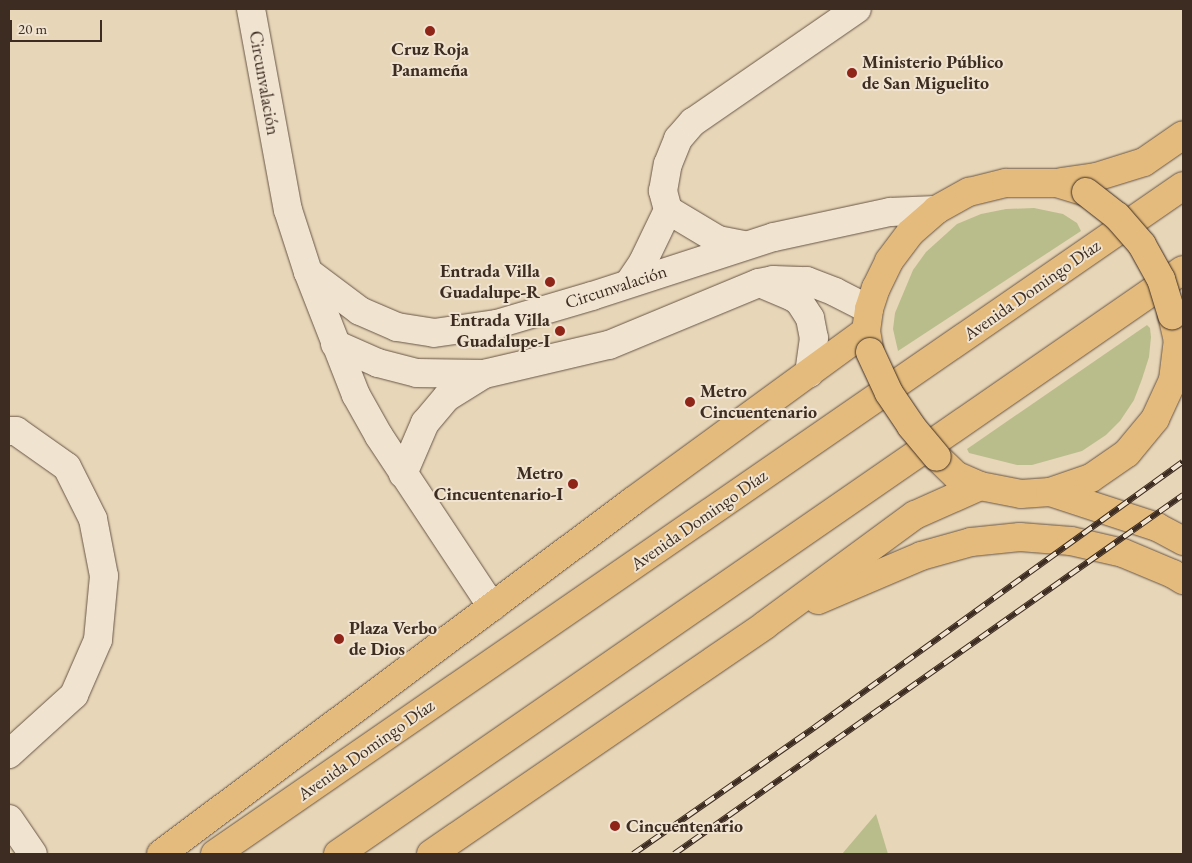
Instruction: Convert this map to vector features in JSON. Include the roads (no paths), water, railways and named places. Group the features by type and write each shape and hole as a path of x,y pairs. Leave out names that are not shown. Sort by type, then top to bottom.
{"main road":[{"name":"Circunvalación","path":"250,9 288,210 308,272 335,344 356,395 403,474 492,607"},
{"path":"629,284 643,262 668,210 663,191 668,164 678,139 693,122 857,9"},
{"path":"161,854 632,501 868,331 889,261 910,233 936,210 969,192 1006,183 1057,183 1096,177 1144,162 1183,135"},
{"path":"335,344 378,363 417,373 484,374 609,345 759,283 787,279 807,281 835,292 868,331 889,393 911,426 937,457 957,476 980,486 1021,494 1050,492 1091,478 1127,453 1178,390 1178,331 1161,279 1142,245 1117,216 1086,192 1057,183"},
{"name":"Avenida Domingo Díaz","path":"215,854 1183,186"},
{"path":"668,210 718,240 744,245"},
{"name":"Circunvalación","path":"308,272 360,311 398,327 434,333 496,324 629,284 744,245 774,237 890,212 936,210"},
{"path":"338,854 1183,270"},
{"path":"759,283 799,301 810,318 814,338 809,374"},
{"path":"403,474 425,423 446,397 484,374"},
{"path":"9,431 16,431 67,468 93,519 104,576 98,640 74,695 9,754"},
{"path":"431,854 765,625 915,515 980,486"},
{"path":"1050,492 1157,528 1183,541"},
{"path":"765,625 921,556 971,542 1020,537 1071,541 1123,553 1183,580"},
{"path":"9,819 33,854"}],"railway":[{"path":"633,854 815,727 1183,462"},
{"path":"674,854 1183,495"}],"place":[{"name":"Cruz Roja Panameña","path":"430,31"},
{"name":"Ministerio Público de San Miguelito","path":"852,73"},
{"name":"Entrada Villa Guadalupe-R","path":"550,282"},
{"name":"Entrada Villa Guadalupe-I","path":"560,331"},
{"name":"Metro Cincuentenario","path":"690,402"},
{"name":"Metro Cincuentenario-I","path":"573,484"},
{"name":"Plaza Verbo de Dios","path":"339,639"},
{"name":"Cincuentenario","path":"615,826"}]}
